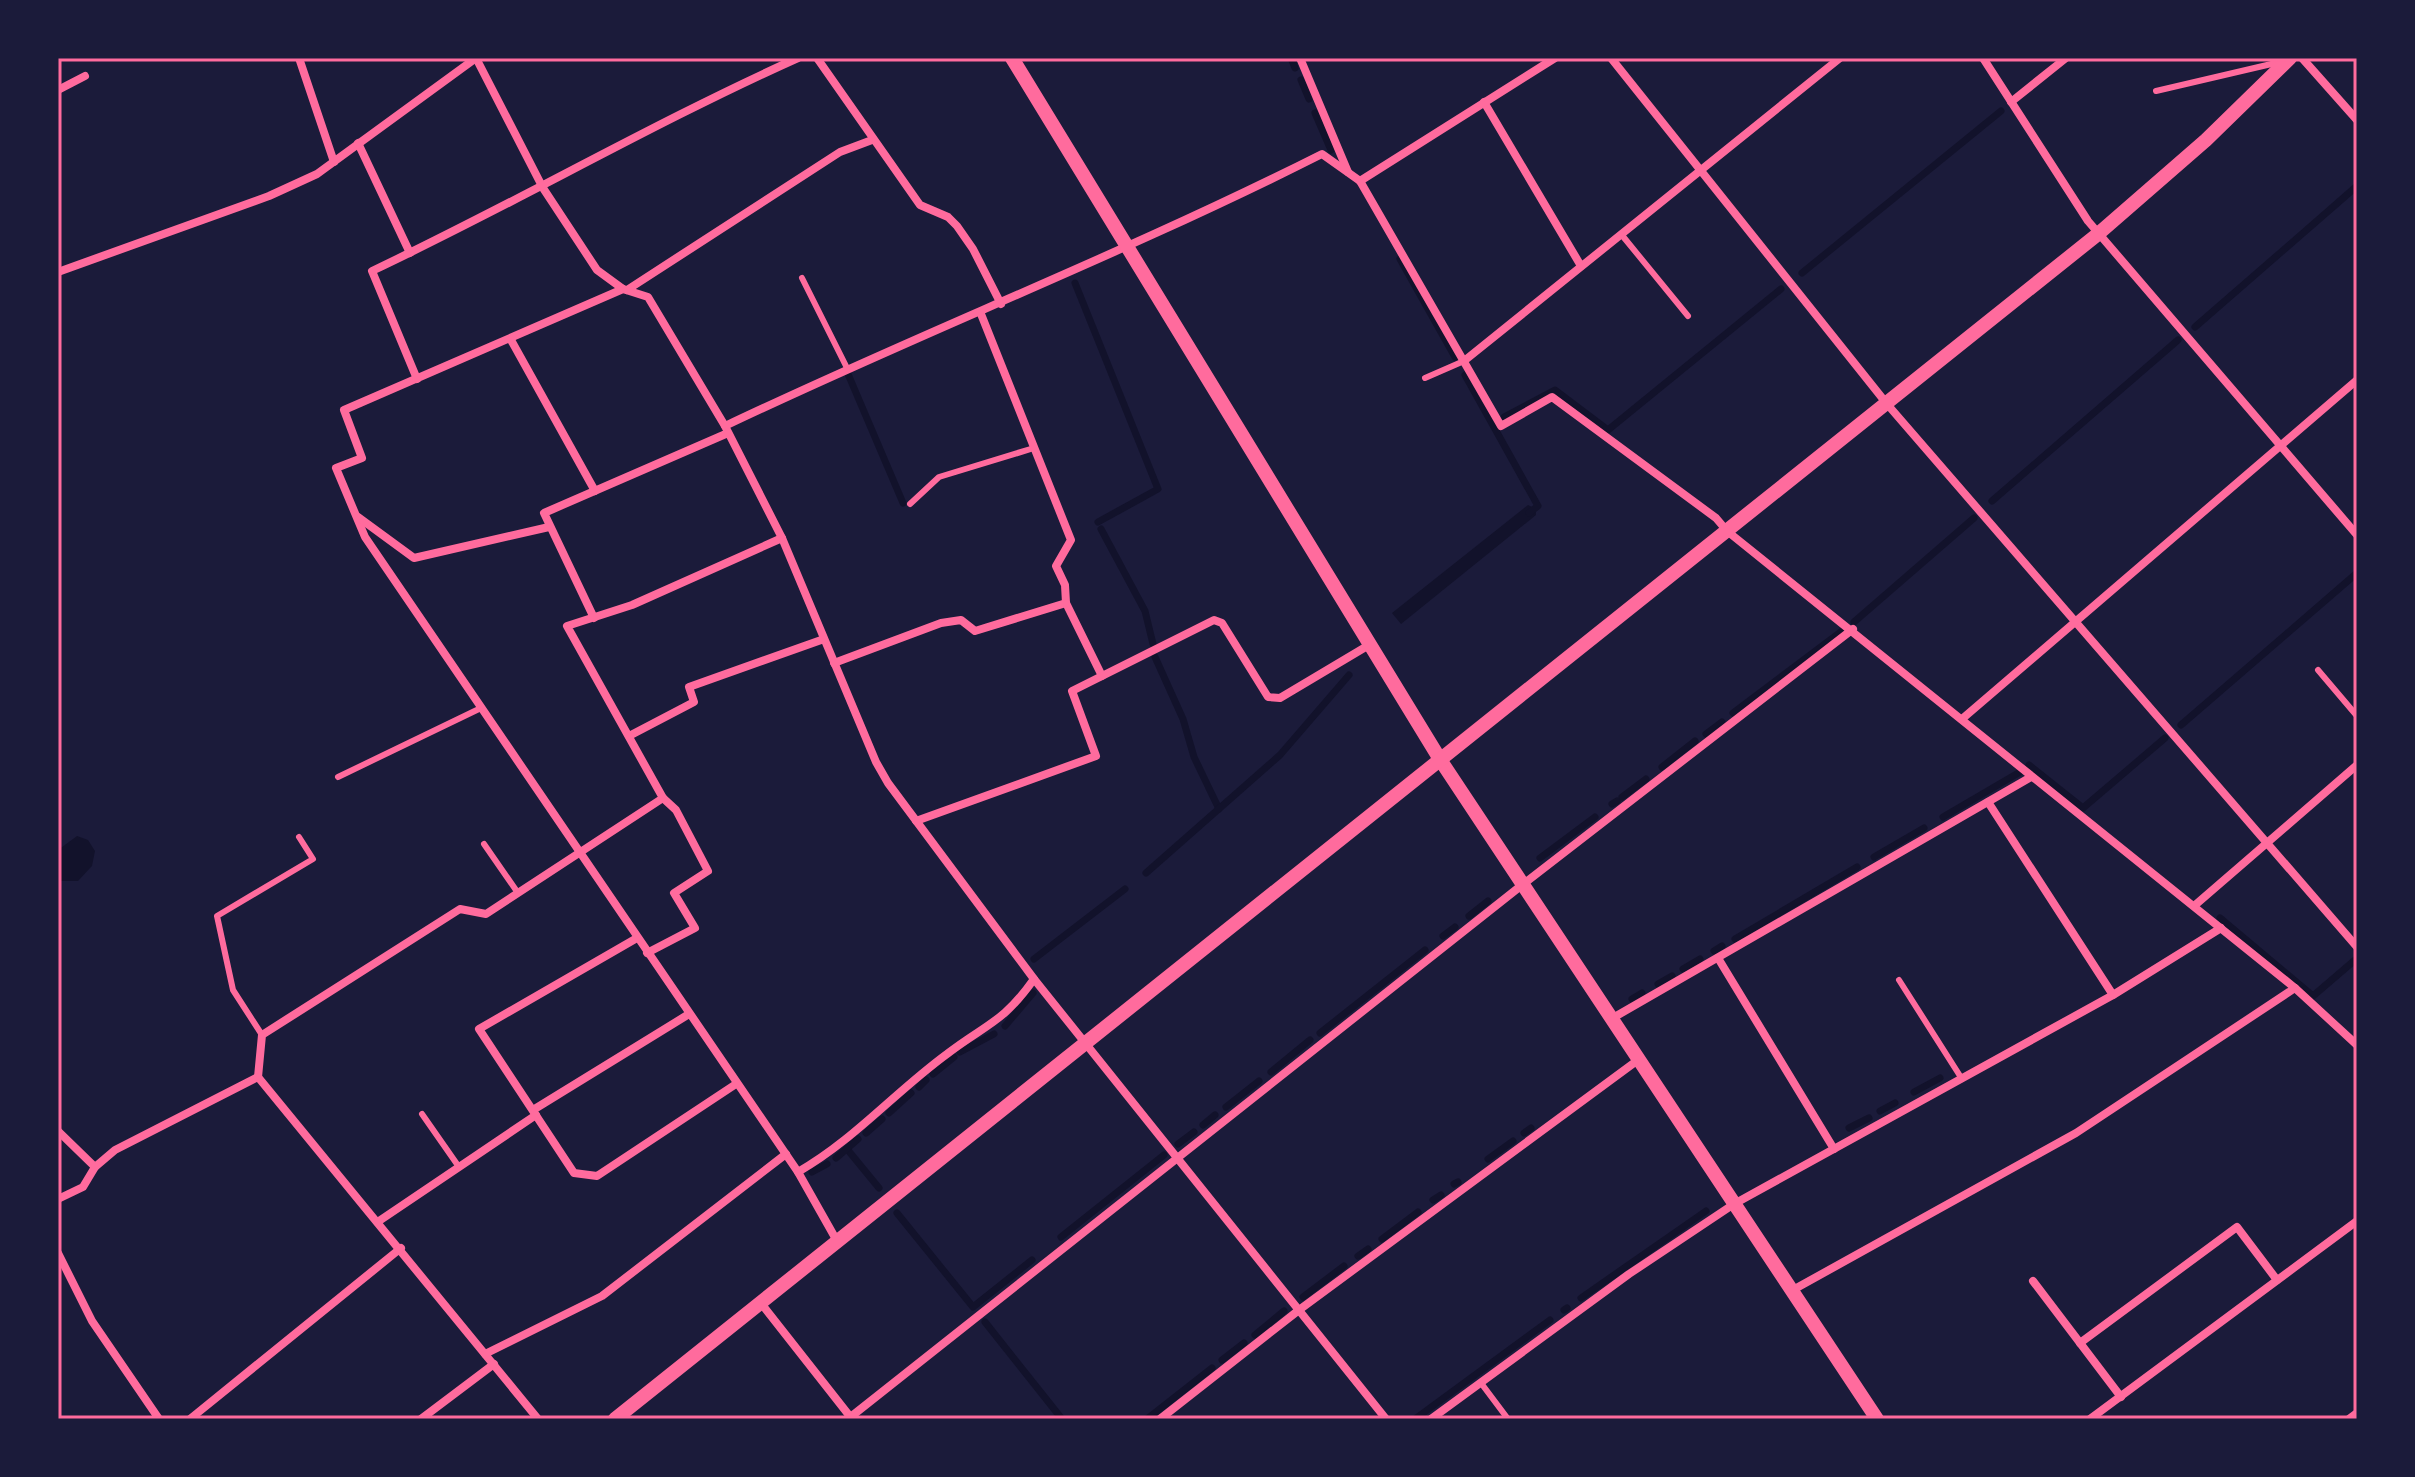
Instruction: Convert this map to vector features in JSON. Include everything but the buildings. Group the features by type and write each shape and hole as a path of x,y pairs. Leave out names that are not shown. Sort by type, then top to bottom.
{"street":[{"path":"299,58 334,162"},
{"path":"58,272 269,196 317,174 476,58 543,188 597,270 625,290 648,297 727,429 782,538 876,762 1034,979 1386,1419"},
{"path":"417,379 372,271 543,188 678,114 798,58"},
{"path":"817,58 920,205 948,217 957,226 973,249 1001,304"},
{"path":"1012,58 1441,761 1877,1419"},
{"path":"1300,58 1348,173"},
{"path":"1360,181 1555,58"},
{"path":"1611,58 1887,404 2357,947"},
{"path":"1464,361 1840,58"},
{"path":"1983,58 2098,234 2357,535"},
{"path":"2011,102 2066,58"},
{"path":"615,1419 2098,234 2293,59 2357,120"},
{"path":"58,90 85,76"},
{"path":"1484,102 1581,266"},
{"path":"837,1241 786,1154 365,537 336,468 362,458 344,410 625,290 840,152 872,140"},
{"path":"358,143 410,253"},
{"path":"594,618 544,513 727,429 847,368 981,314 1322,154 1360,181 1501,426 1552,397 1716,518 1727,531 1853,629 2031,777 2295,988 2357,1045"},
{"path":"981,314 1071,540 1056,566 1065,585 1066,603 1102,676"},
{"path":"511,340 595,491"},
{"path":"1962,719 2357,380"},
{"path":"356,516 414,558 549,527"},
{"path":"647,953 695,928 674,893 708,871 676,810 663,798 567,626 632,605 782,538"},
{"path":"834,663 941,623 961,620 975,631 1066,603"},
{"path":"916,821 1096,756 1072,691 1214,620 1222,623 1268,697 1280,698 1369,645"},
{"path":"760,1302 850,1418 1522,885 1853,629"},
{"path":"629,736 694,702 689,687 824,639"},
{"path":"2194,906 2357,765"},
{"path":"1611,1019 2031,777"},
{"path":"538,1419 379,1221 258,1077 262,1035 460,909 486,914 663,798"},
{"path":"1988,802 2113,995"},
{"path":"1431,1419 1629,1274 1734,1204 2113,995 2221,928"},
{"path":"637,938 479,1029 574,1173 597,1176 736,1084"},
{"path":"1718,958 1834,1149"},
{"path":"798,1172 833,1152 948,1052 1002,1019 1034,979"},
{"path":"1791,1291 2076,1133 2295,988"},
{"path":"379,1221 534,1112 689,1014"},
{"path":"1160,1419 1299,1310 1638,1060"},
{"path":"58,1199 83,1187 95,1167 115,1150 258,1077"},
{"path":"58,1131 95,1167"},
{"path":"485,1354 602,1296 786,1154"},
{"path":"2090,1419 2357,1221"},
{"path":"2080,1343 2237,1227 2277,1280"},
{"path":"190,1419 401,1248"},
{"path":"58,1253 92,1321 159,1419"},
{"path":"2033,1281 2121,1397"},
{"path":"421,1419 494,1364"},
{"path":"2349,1419 2357,1413"}],"lane":[{"path":"2156,91 2293,59"},
{"path":"1621,234 1688,316"},
{"path":"802,278 847,368"},
{"path":"1425,378 1464,361"},
{"path":"910,504 939,477 1034,448"},
{"path":"2318,670 2357,716"},
{"path":"338,777 481,708"},
{"path":"262,1035 233,990 217,916 313,859 299,837"},
{"path":"484,844 518,893"},
{"path":"1899,980 1962,1079"},
{"path":"422,1114 459,1167"},
{"path":"1481,1383 1508,1419"}],"shaded area":[{"path":"1528,505 1536,509 1536,515 1401,624 1392,613"},
{"path":"77,836 88,840 95,851 92,866 78,881 58,881 58,850"}],"waterway":[{"path":"1291,58 1295,68"},
{"path":"1301,80 1309,99"},
{"path":"1802,273 2001,111"},
{"path":"1315,113 1331,150"},
{"path":"2195,327 2357,186"},
{"path":"1400,259 1455,357"},
{"path":"1075,283 1158,489 1098,522"},
{"path":"1504,417 1555,390 1608,430 1781,289"},
{"path":"1992,501 2178,340"},
{"path":"848,374 903,503"},
{"path":"1465,375 1538,506 1529,513"},
{"path":"1854,622 1974,518"},
{"path":"1101,529 1145,611 1153,644"},
{"path":"2181,725 2357,573"},
{"path":"1733,713 1842,631"},
{"path":"1155,657 1183,719 1194,757 1219,809"},
{"path":"1146,873 1280,755 1349,675"},
{"path":"1706,734 1722,722"},
{"path":"2029,765 2083,808 2165,738"},
{"path":"1662,767 1695,741"},
{"path":"1943,817 2020,772"},
{"path":"1622,797 1646,779"},
{"path":"1612,804 1617,801"},
{"path":"1540,858 1595,817"},
{"path":"1874,857 1924,828"},
{"path":"1735,939 1857,867"},
{"path":"1034,959 1125,889"},
{"path":"1469,916 1488,901"},
{"path":"2220,918 2313,996 2355,960"},
{"path":"1443,936 1455,927"},
{"path":"1714,951 1722,946"},
{"path":"1320,1033 1425,950"},
{"path":"1683,969 1700,959"},
{"path":"1658,984 1672,976"},
{"path":"1005,1026 1033,993"},
{"path":"1632,999 1642,993"},
{"path":"960,1052 994,1034"},
{"path":"1271,1072 1310,1040"},
{"path":"933,1074 954,1057"},
{"path":"1914,1092 1940,1078"},
{"path":"919,1087 926,1080"},
{"path":"1226,1107 1259,1081"},
{"path":"889,1113 911,1093"},
{"path":"1880,1111 1895,1103"},
{"path":"1203,1125 1215,1115"},
{"path":"1849,1128 1869,1118"},
{"path":"866,1133 882,1119"},
{"path":"1524,1133 1531,1128"},
{"path":"1178,1144 1194,1132"},
{"path":"836,1158 858,1139"},
{"path":"1488,1159 1513,1141"},
{"path":"847,1149 879,1188"},
{"path":"1061,1237 1164,1155"},
{"path":"812,1172 827,1164"},
{"path":"1454,1184 1458,1182"},
{"path":"1433,1200 1441,1195"},
{"path":"1581,1298 1706,1211"},
{"path":"1382,1239 1418,1212"},
{"path":"897,1213 973,1307 1032,1260"},
{"path":"1358,1256 1368,1249"},
{"path":"1303,1297 1344,1266"},
{"path":"1255,1335 1284,1311"},
{"path":"1415,1419 1550,1320"},
{"path":"985,1322 1062,1419"},
{"path":"1222,1360 1244,1343"},
{"path":"1147,1419 1212,1368"}]}
